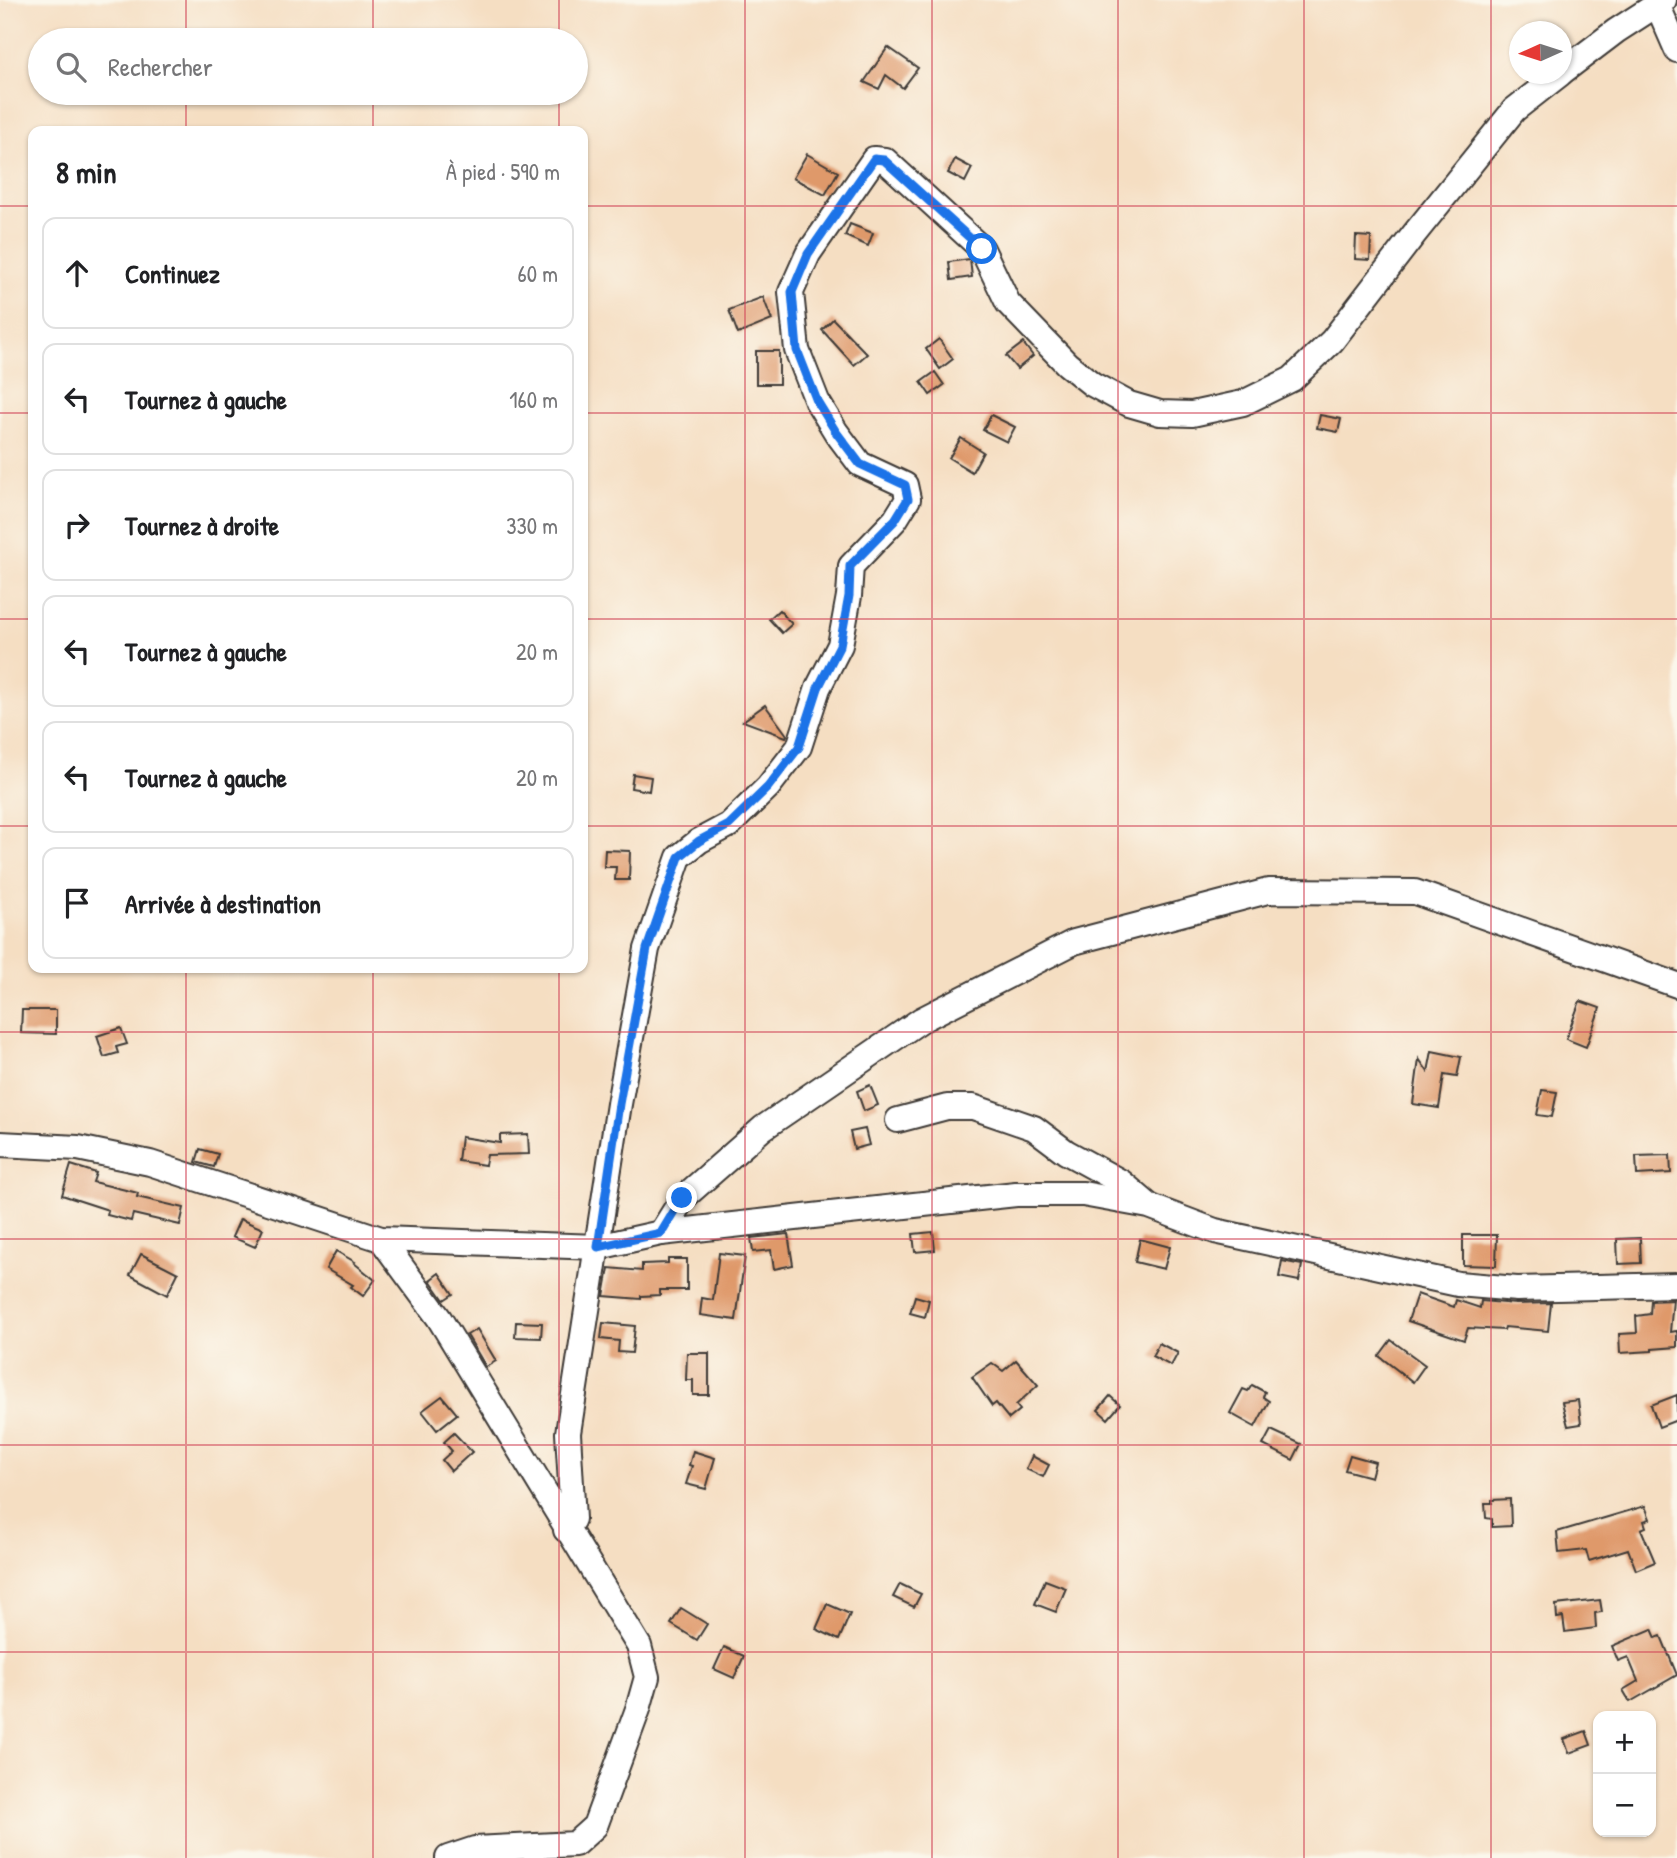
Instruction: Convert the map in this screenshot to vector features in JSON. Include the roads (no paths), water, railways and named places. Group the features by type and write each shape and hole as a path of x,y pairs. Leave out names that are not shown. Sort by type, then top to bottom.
{"street":[{"path":"1572,65 1660,2 1677,50"},
{"path":"566,1530 573,1519 568,1433 619,1104 647,949 679,857 699,841 729,825 768,787 799,747 818,688 840,645 849,596 850,566 895,520 908,499 905,485 860,464 817,401 797,350 792,292 808,254 874,159 884,160 982,249 1008,303 1068,364 1092,384 1129,404 1160,413 1192,414 1242,403 1292,379 1332,341 1514,110 1547,84"},
{"path":"661,1233 682,1198 762,1128 921,1020 1074,943 1268,891 1415,892 1677,985"},
{"path":"898,1120 947,1107 974,1107 1034,1128 1066,1152 1121,1182 1149,1206"},
{"path":"0,1144 78,1148 150,1163 381,1239 598,1247 661,1233 1016,1194 1083,1194 1149,1206 1215,1231 1458,1284 1517,1289 1677,1285"},
{"path":"381,1239 439,1318 639,1647 647,1677 638,1709 594,1826 575,1844 475,1850 448,1858"}]}
